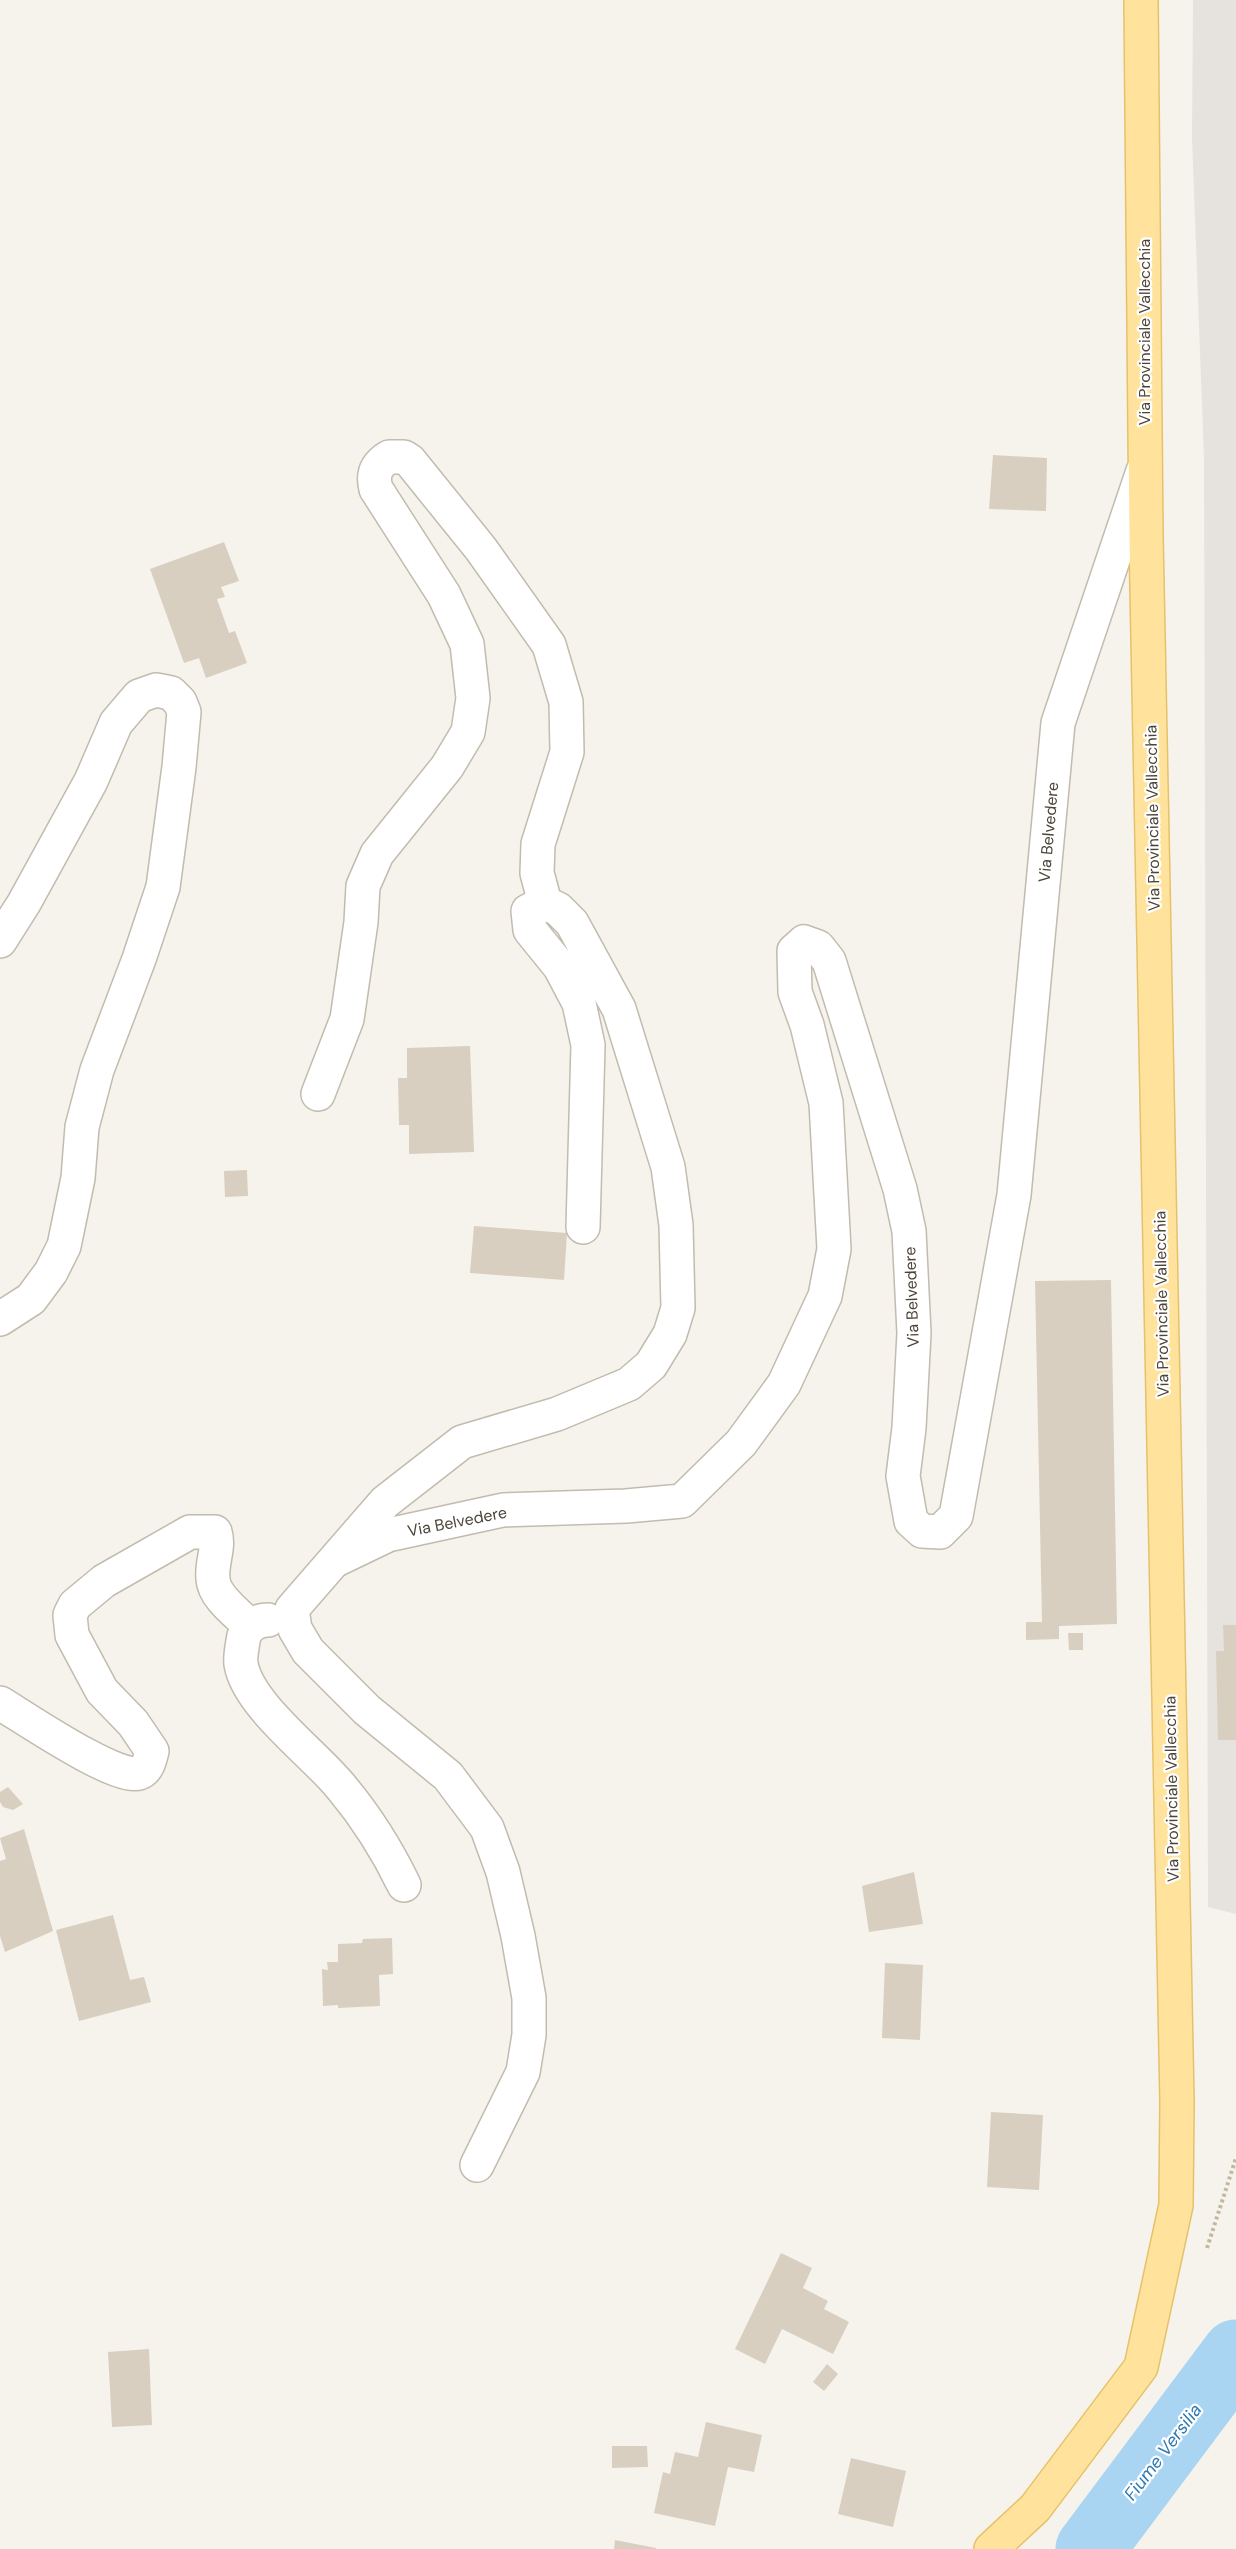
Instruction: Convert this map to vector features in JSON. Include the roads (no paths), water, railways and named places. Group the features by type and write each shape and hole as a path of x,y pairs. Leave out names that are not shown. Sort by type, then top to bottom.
{"main road":[{"name":"Via Provinciale Vallecchia","path":"991,2549 1035,2508 1141,2367 1176,2205 1177,2102 1145,466 1142,0"}],"lane":[{"path":"318,1094 347,1018 361,922 363,886 377,854 447,766 468,732 473,698 467,644 444,595 376,489 374,482 377,467 389,457 404,457 410,461 481,549 549,645 566,702 567,752 538,844 537,873 545,903"},
{"name":"Via Belvedere","path":"336,1560 388,1535 503,1510 626,1506 682,1501 741,1443 784,1384 825,1296 834,1249 826,1103 807,1025 795,993 794,951 804,942 818,947 829,962 897,1178 909,1231 914,1333 909,1428 903,1476 911,1521 922,1531 940,1532 956,1516 1014,1195 1058,723 1145,466"},
{"path":"0,941 24,903 91,781 116,723 139,696 156,690 171,693 180,702 184,712 163,887 139,959 97,1070 82,1127 78,1178 64,1246 51,1272 31,1299 0,1319"},
{"path":"477,2165 523,2072 528,2035 529,1998 503,1872 487,1828 448,1776 367,1710 308,1651 295,1629 292,1609 385,1502 462,1442 557,1414 629,1384 651,1365 670,1334 678,1308 675,1225 668,1167 619,1009 572,923 558,909 545,903 528,911 530,930 560,967 579,1003 588,1045 584,1227"},
{"path":"0,1703 90,1758 129,1774 140,1773 148,1765 152,1751 133,1723 102,1691 72,1635 70,1615 75,1605 104,1581 190,1532 215,1532 218,1541 212,1580 221,1597 250,1626"},
{"path":"294,1622 264,1620 250,1626 243,1633 241,1664 249,1686 282,1728 341,1786 386,1848 405,1885"}],"waterway":[{"name":"Fiume Versilia","path":"1090,2549 1236,2354"}]}
